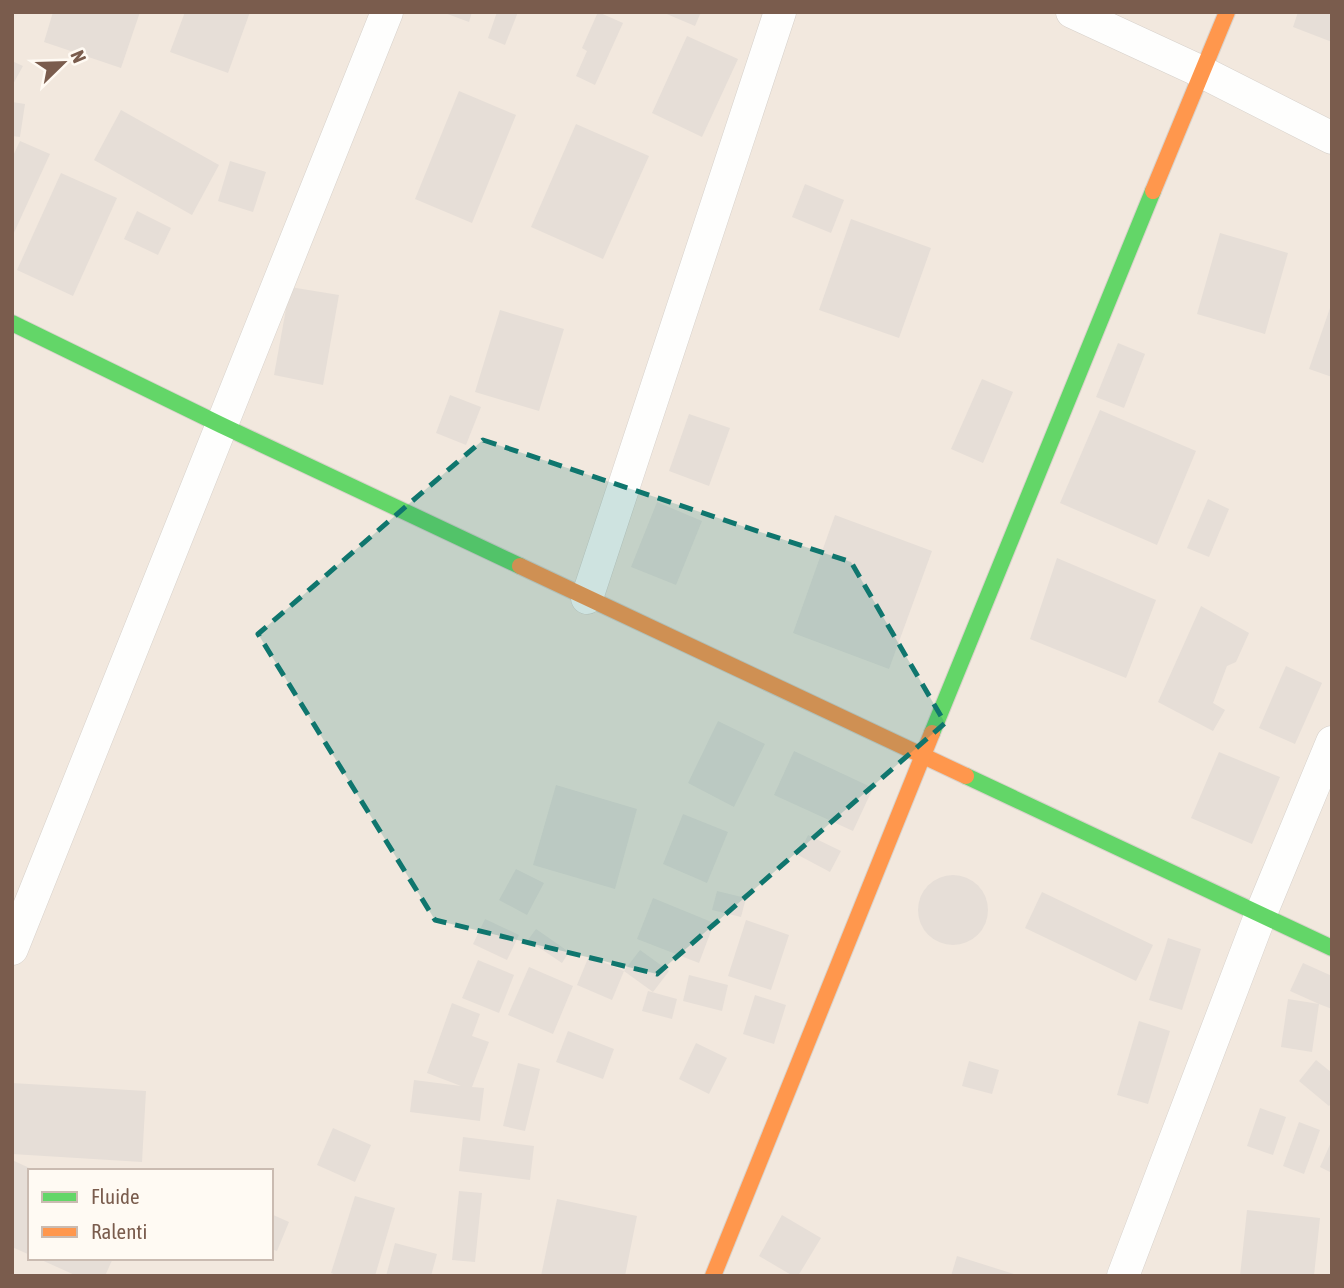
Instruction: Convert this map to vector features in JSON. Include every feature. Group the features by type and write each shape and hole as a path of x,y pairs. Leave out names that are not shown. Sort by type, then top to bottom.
{"street":[{"path":"12,949 387,12"},
{"path":"587,598 780,12"},
{"path":"1072,12 1204,73 1332,138"},
{"path":"713,1276 923,754 1227,12"},
{"path":"12,323 221,425 1332,948"},
{"path":"1123,1276 1260,916 1332,742"}],"highlighted area":[{"path":"483,440 851,562 945,723 657,974 435,920 258,634"}],"shaded area":[{"path":"12,12 1332,12 1332,1276 12,1276"}],"building":[{"path":"53,12 140,12 121,68 44,42"},
{"path":"185,12 250,12 228,73 170,52"},
{"path":"442,12 472,12 469,22"},
{"path":"497,12 518,12 505,45 488,38"},
{"path":"598,12 623,23 595,85 576,76 587,51 582,48"},
{"path":"662,12 701,12 695,26"},
{"path":"1298,12 1332,12 1332,42 1293,27"},
{"path":"687,36 738,59 702,137 652,113"},
{"path":"12,61 23,66 12,86"},
{"path":"459,91 516,115 472,223 415,199"},
{"path":"12,102 25,104 20,137 12,136"},
{"path":"121,110 219,165 192,215 94,160"},
{"path":"576,124 649,156 603,259 531,227"},
{"path":"20,141 50,154 12,237 12,158"},
{"path":"230,161 266,172 253,212 218,201"},
{"path":"61,173 117,198 73,296 17,270"},
{"path":"805,184 844,200 831,233 792,217"},
{"path":"137,211 171,228 158,255 124,239"},
{"path":"851,219 931,248 899,338 819,310"},
{"path":"1220,233 1288,253 1265,334 1197,314"},
{"path":"290,287 339,295 323,385 274,375"},
{"path":"1332,305 1332,377 1309,369"},
{"path":"500,310 564,329 539,411 475,392"},
{"path":"1118,343 1145,354 1124,408 1096,397"},
{"path":"982,379 1013,392 983,463 951,449"},
{"path":"450,395 481,407 466,445 436,433"},
{"path":"1100,410 1196,451 1157,545 1060,503"},
{"path":"689,414 730,428 709,486 669,471"},
{"path":"1208,499 1229,509 1209,557 1187,548"},
{"path":"657,502 702,521 676,585 631,567"},
{"path":"835,515 932,551 889,669 793,633"},
{"path":"1057,558 1156,600 1126,678 1030,639"},
{"path":"1201,606 1249,633 1236,662 1227,666 1213,703 1225,710 1213,731 1158,702"},
{"path":"1286,666 1322,683 1295,744 1259,728"},
{"path":"718,721 765,744 734,807 688,783"},
{"path":"794,751 873,788 853,831 774,795"},
{"path":"1219,752 1280,777 1252,844 1191,818"},
{"path":"556,785 637,809 615,889 533,865"},
{"path":"683,814 728,832 707,883 663,864"},
{"path":"808,835 841,851 830,872 798,855"},
{"path":"516,869 544,883 527,915 499,900"},
{"path":"960,875 973,881 982,890 986,896 986,924 978,935 967,943 946,945 928,935 920,924 918,903 928,885 939,877"},
{"path":"717,891 746,898 741,917 712,910"},
{"path":"1042,892 1153,945 1136,981 1025,928"},
{"path":"653,898 714,923 699,963 637,939"},
{"path":"485,919 519,935 507,960 473,944"},
{"path":"746,920 789,935 771,990 728,976"},
{"path":"536,929 569,952 562,963 528,940"},
{"path":"1168,938 1201,949 1182,1010 1149,1000"},
{"path":"640,950 669,971 653,992 624,971"},
{"path":"589,956 624,971 612,1000 577,985"},
{"path":"478,960 514,975 499,1013 462,998"},
{"path":"1303,963 1332,976 1332,1009 1290,991"},
{"path":"529,967 573,986 553,1034 508,1015"},
{"path":"689,975 728,985 722,1011 683,1001"},
{"path":"648,991 677,999 672,1019 642,1011"},
{"path":"755,995 786,1005 774,1044 743,1034"},
{"path":"1288,999 1319,1004 1312,1052 1281,1047"},
{"path":"452,1003 480,1014 472,1036 489,1042 472,1087 484,1088 480,1121 410,1112 414,1080 461,1086 427,1073"},
{"path":"1139,1021 1170,1031 1148,1104 1117,1095"},
{"path":"568,1031 614,1049 603,1079 556,1062"},
{"path":"696,1043 727,1058 709,1094 679,1079"},
{"path":"1316,1060 1332,1073 1332,1103 1329,1106 1299,1081"},
{"path":"969,1061 999,1070 992,1094 962,1086"},
{"path":"518,1063 540,1069 525,1131 503,1126"},
{"path":"12,1083 146,1091 142,1162 12,1154"},
{"path":"1260,1108 1286,1117 1273,1155 1247,1146"},
{"path":"1299,1122 1320,1130 1304,1174 1283,1166"},
{"path":"333,1128 371,1145 355,1182 317,1165"},
{"path":"463,1137 534,1146 530,1180 459,1171"},
{"path":"1332,1140 1332,1173 1320,1167"},
{"path":"12,1160 32,1169 28,1169 28,1254 12,1247"},
{"path":"459,1191 482,1193 475,1262 452,1260"},
{"path":"355,1196 395,1208 375,1276 339,1276 331,1273"},
{"path":"557,1199 637,1216 625,1276 541,1276"},
{"path":"1247,1210 1320,1218 1314,1276 1240,1276"},
{"path":"273,1215 289,1222 277,1251 273,1250"},
{"path":"782,1215 821,1238 798,1276 793,1276 759,1256"},
{"path":"395,1243 437,1254 431,1276 386,1276"},
{"path":"957,1256 1017,1275 1017,1276 951,1276"},
{"path":"41,1260 112,1260 105,1276 77,1276"}],"traffic: fast":[{"path":"932,733 1153,191"},
{"path":"12,323 520,566"},
{"path":"966,776 1332,948"}],"traffic: slow":[{"path":"1153,191 1227,12"},
{"path":"520,566 966,776"},
{"path":"713,1276 932,733"}]}
